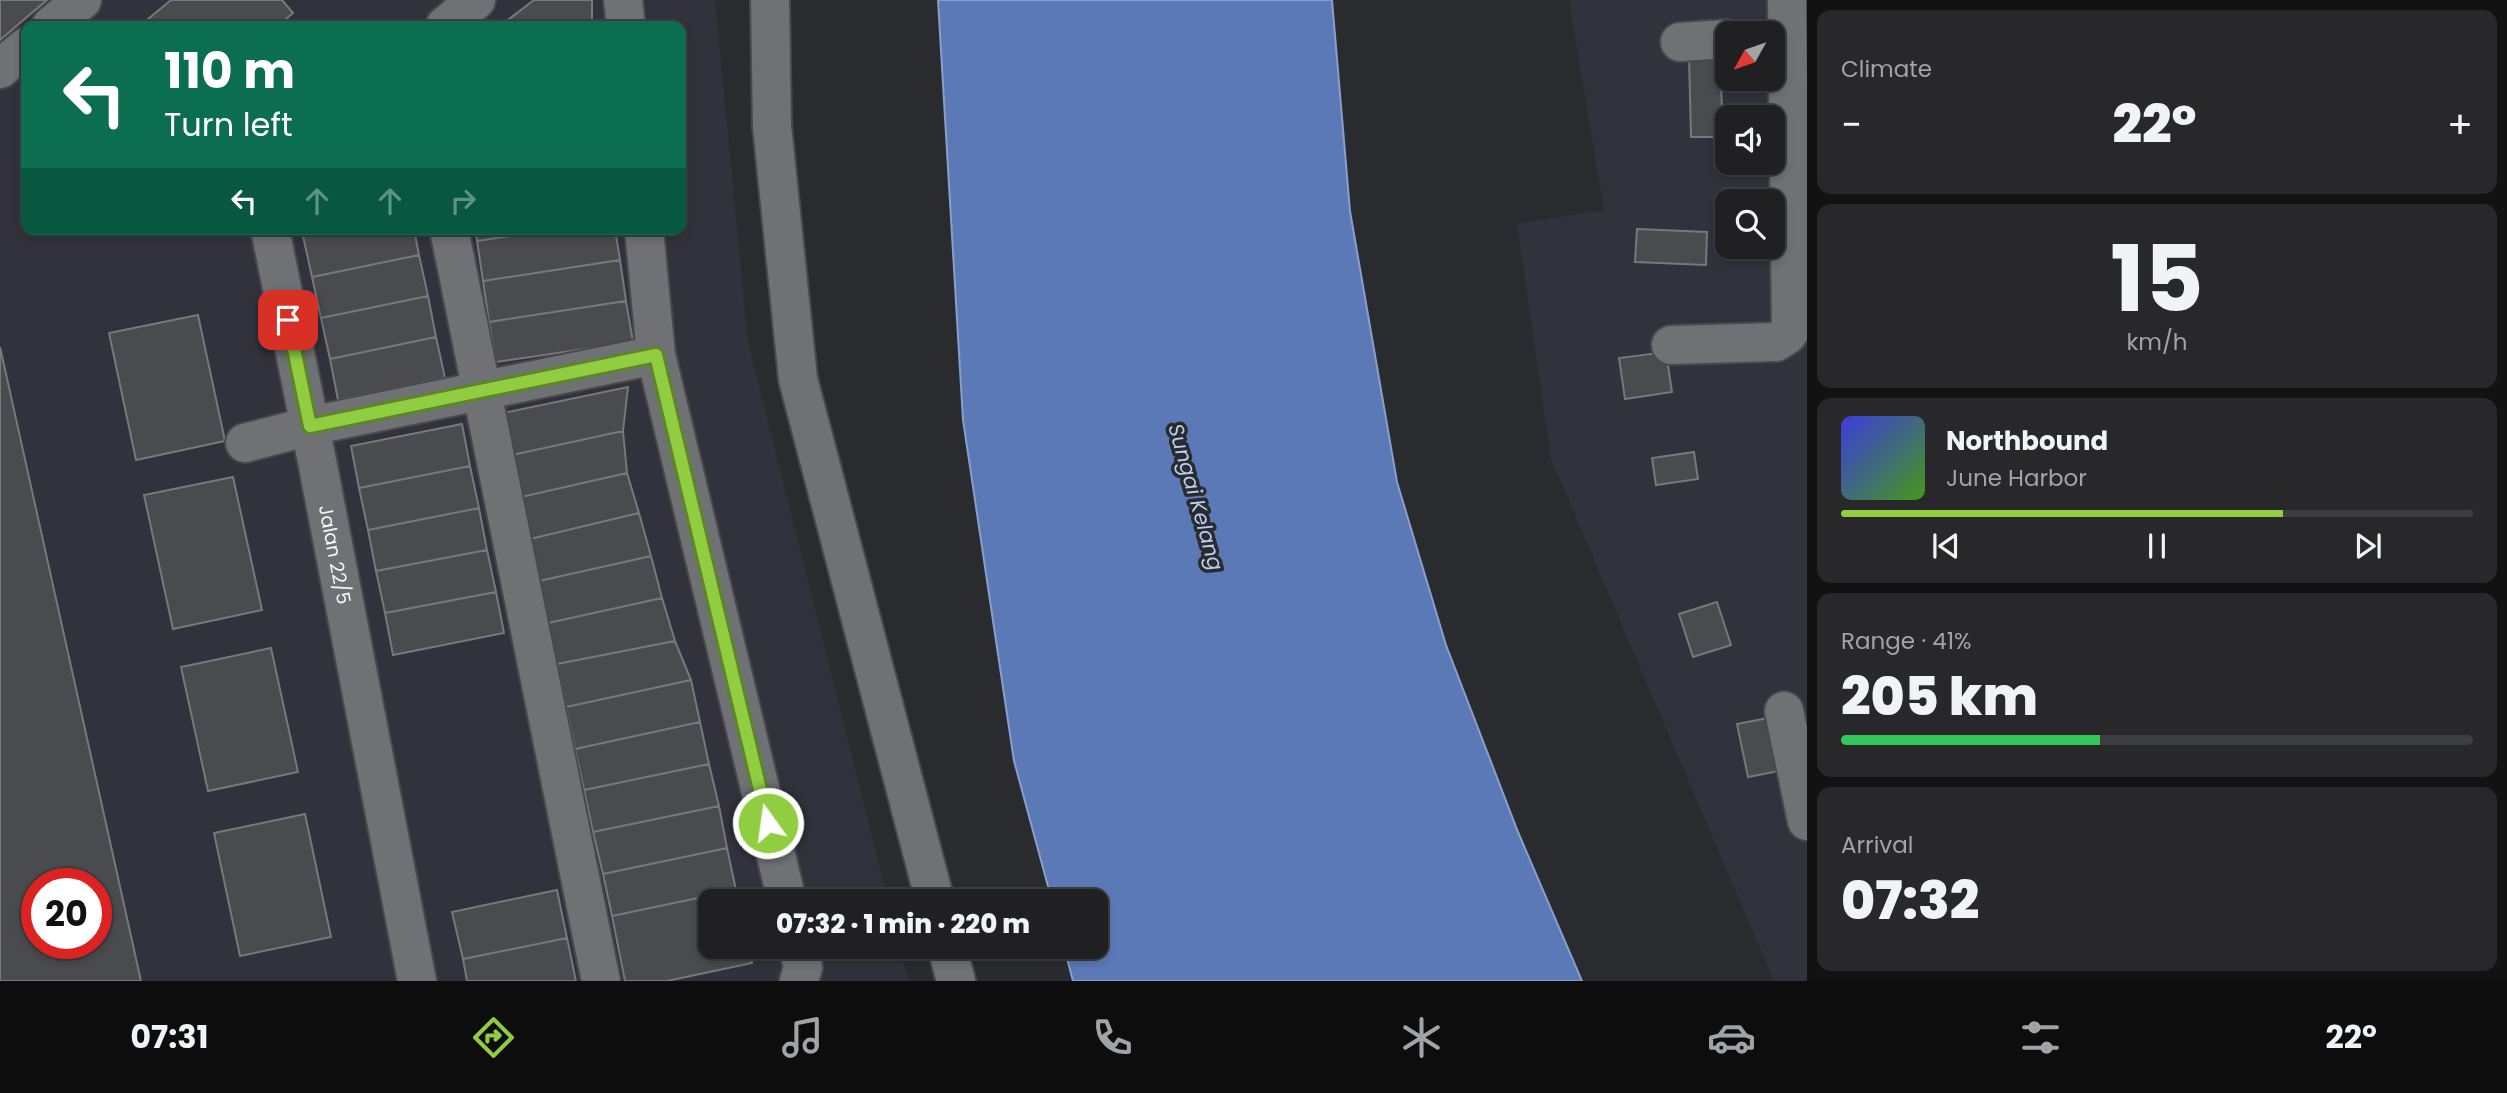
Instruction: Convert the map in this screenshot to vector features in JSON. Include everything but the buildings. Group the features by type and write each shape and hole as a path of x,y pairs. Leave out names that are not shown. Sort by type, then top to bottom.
{"lane":[{"path":"57,21 82,0"},
{"path":"451,21 476,0"},
{"path":"623,0 625,21"},
{"path":"770,0 772,126 798,379 932,889"},
{"path":"1680,42 1715,40"},
{"path":"0,69 21,51"},
{"path":"1671,345 1776,342 1791,329 1785,91"},
{"name":"Jalan 22/5","path":"271,235 417,981"},
{"path":"450,235 601,981"},
{"path":"645,235 656,355 784,889"},
{"path":"245,443 310,426 656,355"},
{"path":"1784,711 1807,821"},
{"path":"799,981 803,967 801,959"},
{"path":"950,959 956,981"}],"shaded area":[{"path":"0,0 715,0 748,342 885,889 698,889 698,959 903,959 908,981 0,981"},
{"path":"1569,0 1807,0 1807,981 1774,981 1551,459 1517,224 1604,210"}],"water":[{"name":"Sungai Kelang","path":"938,0 1332,0 1350,211 1397,482 1446,645 1518,832 1582,981 1073,981 1067,959 1108,959 1108,889 1049,889 1014,761 963,420"}],"route":[{"path":"288,320 310,426 656,355 768,823"}]}
